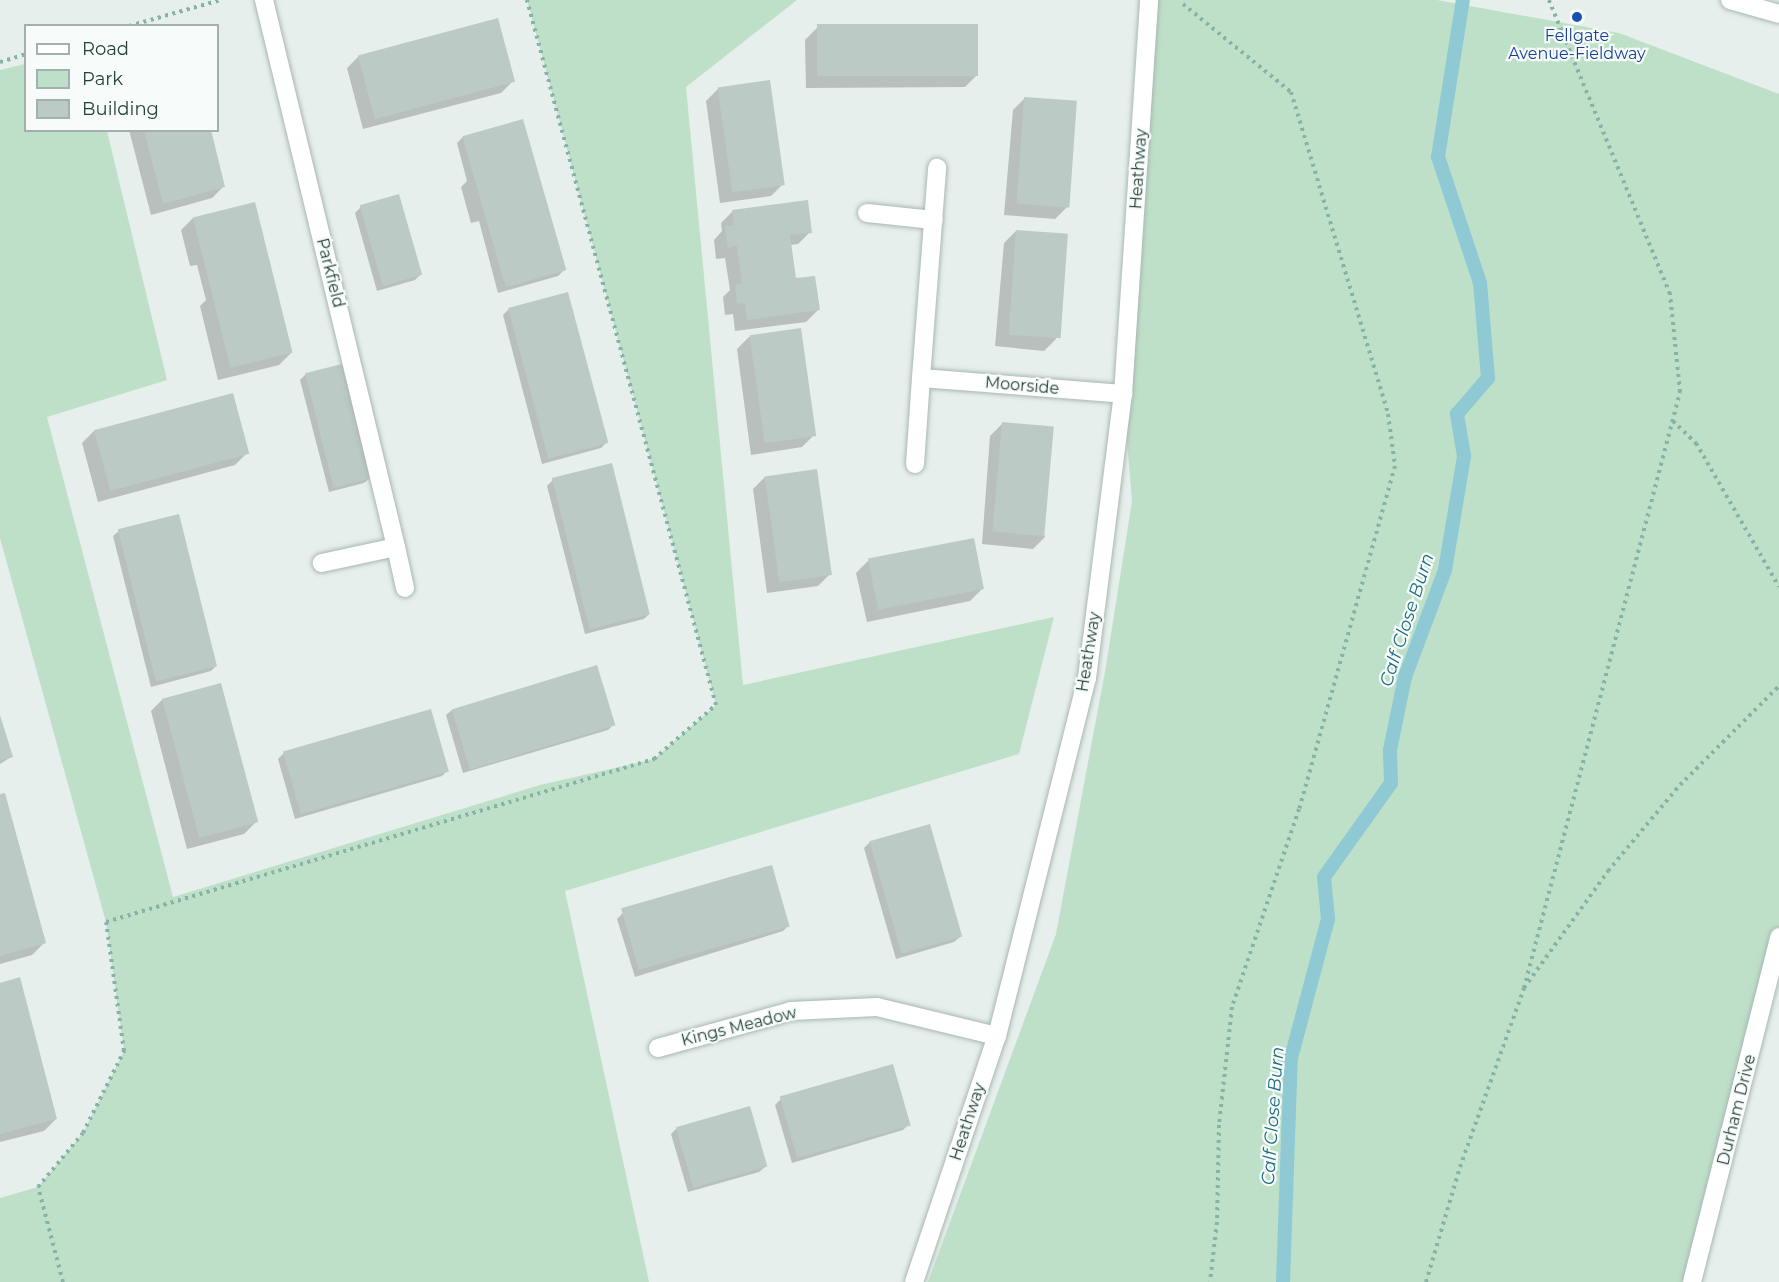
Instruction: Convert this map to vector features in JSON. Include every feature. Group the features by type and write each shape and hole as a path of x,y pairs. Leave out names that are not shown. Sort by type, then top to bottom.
{"street":[{"name":"Parkfield","path":"264,0 405,588"},
{"name":"Heathway","path":"915,1282 997,1036 1087,678 1123,394 1149,0"},
{"path":"1730,0 1779,14"},
{"path":"915,464 937,168"},
{"path":"867,213 934,220"},
{"name":"Moorside","path":"921,378 1123,394"},
{"path":"322,563 396,547"},
{"name":"Durham Drive","path":"1692,1282 1779,937"},
{"name":"Kings Meadow","path":"658,1048 790,1011 877,1007 997,1036"}],"path":[{"path":"136,24 220,0"},
{"path":"63,1282 38,1187 83,1133 124,1051 106,922 654,759 716,705 527,0"},
{"path":"1178,0 1291,92 1388,414 1395,466 1299,809 1232,1007 1219,1125 1217,1222 1210,1282"},
{"path":"1426,1282 1460,1167 1524,988 1680,392 1670,294 1549,0"},
{"path":"0,62 24,55"},
{"path":"1673,421 1696,443 1779,587"},
{"path":"1524,988 1608,871 1680,785 1779,686"}],"green space":[{"path":"527,0 797,0 686,87 743,685 1054,617 1019,754 565,891 649,1282 0,1282 0,1198 38,1187 83,1133 124,1051 106,922 0,538 0,70 24,64 24,132 107,132 167,380 47,417 173,897 540,785 654,759 716,705"},
{"path":"1149,0 1437,0 1619,33 1779,94 1779,937 1692,1282 928,1282 1056,934 1106,666 1132,501 1123,394"}],"building":[{"path":"498,18 515,82 375,119 358,56"},
{"path":"817,24 978,24 978,76 817,76"},
{"path":"770,80 785,185 732,192 718,87"},
{"path":"1024,97 1077,101 1069,207 1017,204"},
{"path":"523,119 566,270 506,287 462,136"},
{"path":"145,132 211,132 225,187 163,204"},
{"path":"399,194 422,275 383,286 360,205"},
{"path":"808,200 812,233 790,235 796,278 815,276 820,310 747,320 745,303 737,304 735,284 742,283 737,246 728,248 725,226 734,225 732,210"},
{"path":"255,202 292,352 230,368 193,217"},
{"path":"1016,230 1068,234 1061,338 1009,335"},
{"path":"568,292 608,443 548,459 508,308"},
{"path":"801,328 816,436 765,443 750,335"},
{"path":"342,364 371,478 334,488 305,373"},
{"path":"233,393 249,454 110,491 94,430"},
{"path":"1002,422 1054,427 1044,536 992,532"},
{"path":"612,463 650,614 590,629 552,478"},
{"path":"817,469 832,575 779,582 765,476"},
{"path":"179,514 217,666 156,682 118,529"},
{"path":"974,538 984,589 878,610 868,559"},
{"path":"597,665 615,725 470,770 452,709"},
{"path":"221,683 258,822 199,838 162,699"},
{"path":"431,709 449,771 301,814 283,751"},
{"path":"0,715 13,757 0,761"},
{"path":"5,793 46,943 0,956 0,794"},
{"path":"930,824 962,936 902,954 869,841"},
{"path":"772,865 790,927 639,970 621,908"},
{"path":"20,977 57,1119 0,1134 0,983"},
{"path":"893,1064 911,1126 797,1158 780,1097"},
{"path":"750,1106 767,1167 693,1188 676,1127"}],"waterway":[{"name":"Calf Close Burn","path":"1283,1282 1291,1058 1328,919 1324,877 1391,783 1390,750 1405,677 1445,570 1464,456 1457,414 1488,378 1480,283 1438,157 1463,0"}],"place":[{"name":"Fellgate Avenue-Fieldway","path":"1577,17"}]}
